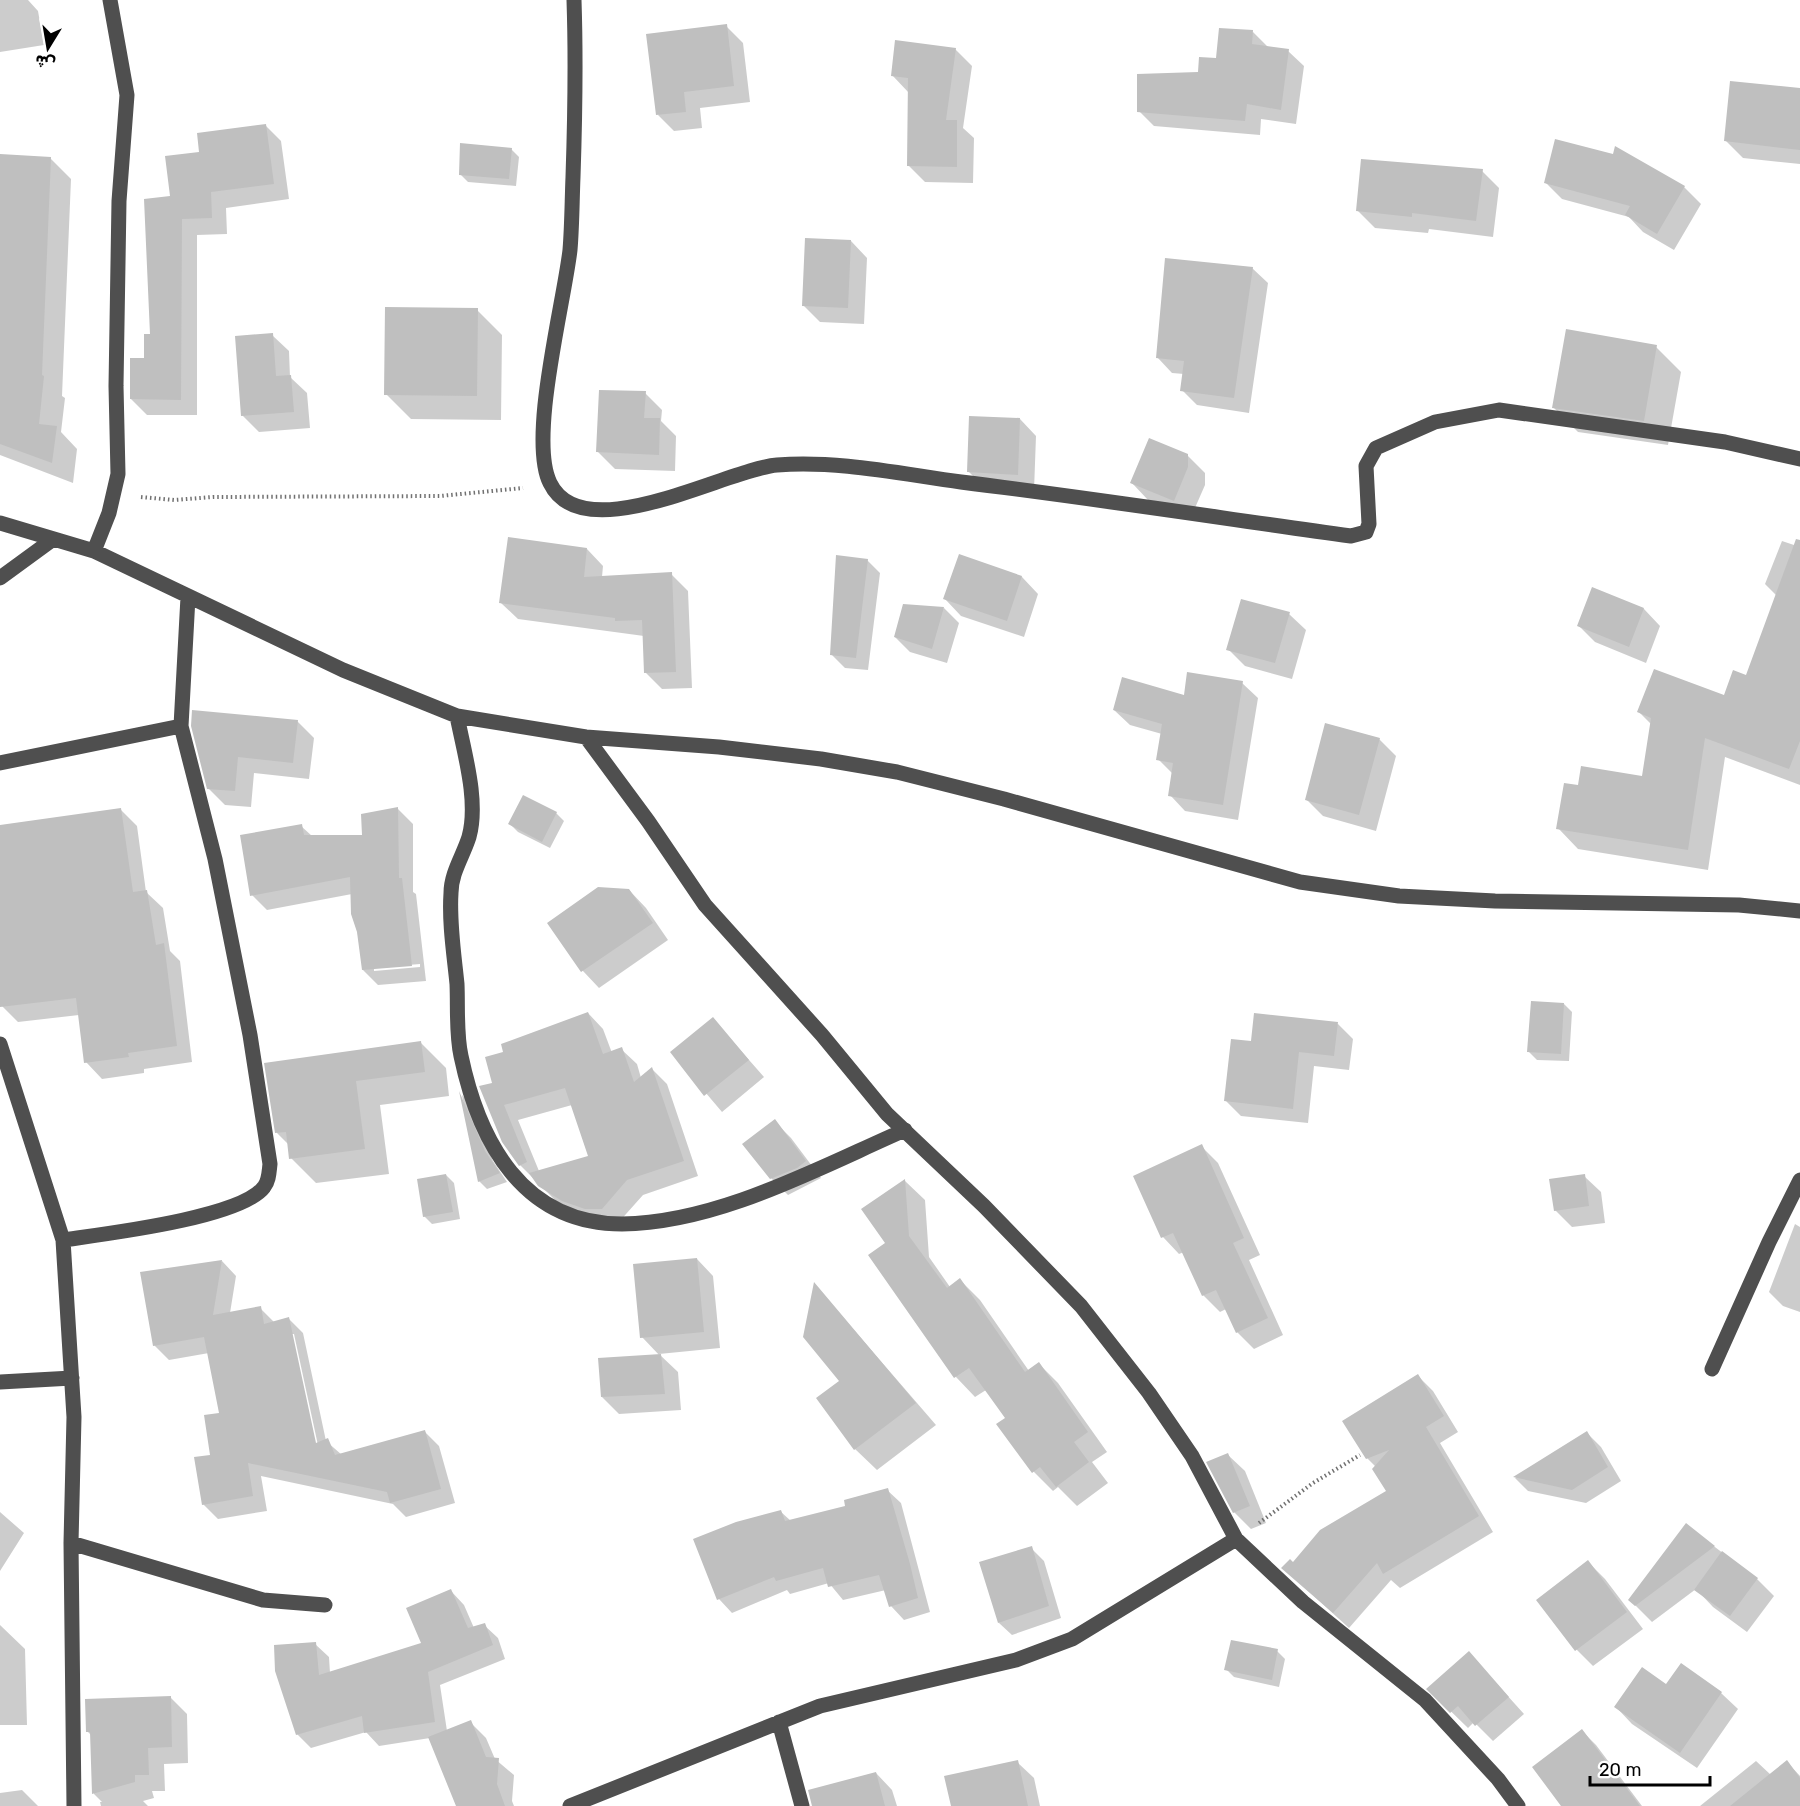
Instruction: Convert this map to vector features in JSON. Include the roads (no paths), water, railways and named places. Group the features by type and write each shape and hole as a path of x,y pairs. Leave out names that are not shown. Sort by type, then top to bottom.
{"street":[{"path":"94,551 118,474 116,386 119,201 127,95 110,0"},
{"path":"574,0 576,107 570,249 553,352 542,460 551,486 574,505 591,509 616,508 689,493 775,465 842,467 1095,498 1351,536 1365,532 1369,524 1366,466 1376,448 1435,422 1499,410 1725,442 1800,459"},
{"path":"0,523 94,551 343,670 457,716 586,737 719,747 821,759 897,772 1004,799 1300,882 1399,896 1495,901 1739,905 1800,911"},
{"path":"0,578 52,540"},
{"path":"63,1240 184,1221 252,1197 264,1186 268,1176 270,1164 250,1035 215,859 181,726 188,597"},
{"path":"457,716 470,782 471,824 451,893 461,1054 472,1099 493,1149 514,1179 536,1199 596,1222 623,1224 671,1218 726,1205 776,1186 904,1130"},
{"path":"0,763 181,726"},
{"path":"586,737 705,904 814,1026 887,1114 984,1206 1081,1306 1149,1392 1192,1456 1236,1539 1303,1602 1425,1700 1498,1779 1518,1806"},
{"path":"0,1044 63,1240 72,1378 74,1473 71,1543 74,1806"},
{"path":"1712,1370 1769,1242 1800,1180"},
{"path":"0,1382 72,1378"},
{"path":"570,1806 820,1706 1016,1660 1072,1638 1236,1539"},
{"path":"71,1543 263,1600 325,1605"},
{"path":"779,1722 802,1806"}]}
